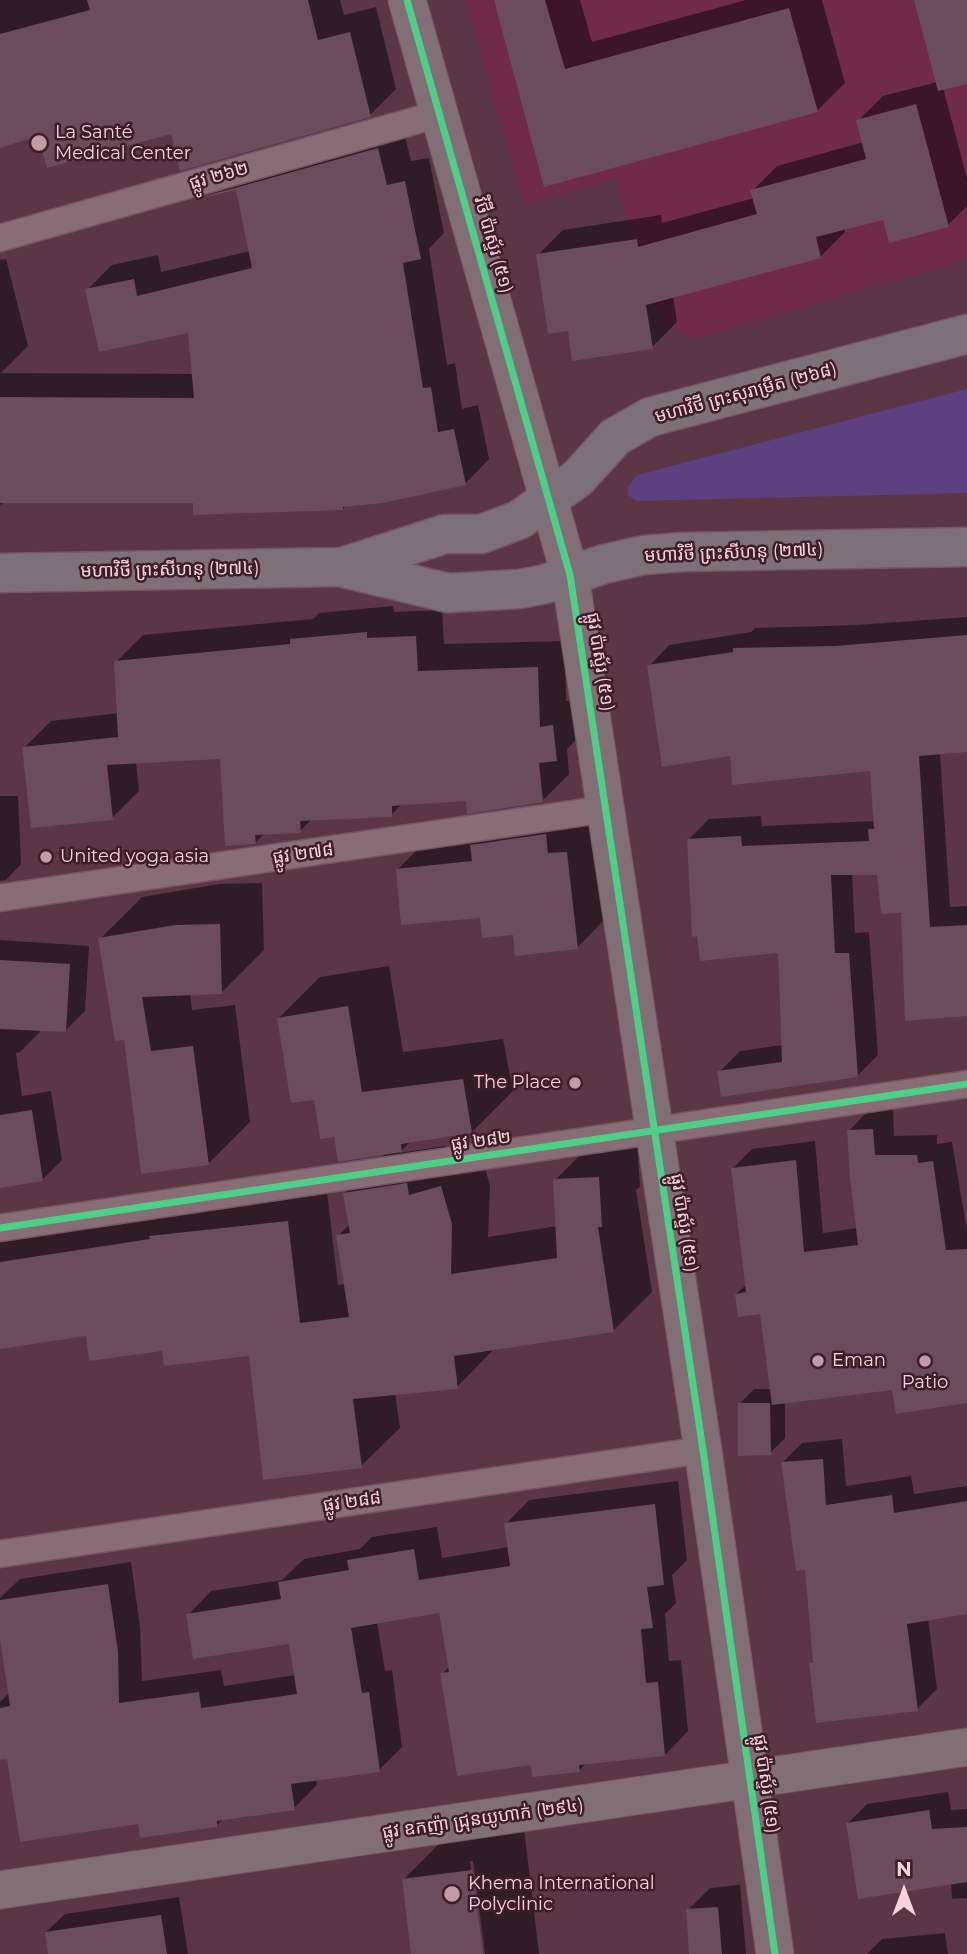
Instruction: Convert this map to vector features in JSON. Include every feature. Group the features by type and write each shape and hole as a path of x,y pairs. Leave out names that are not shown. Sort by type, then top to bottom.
{"main road":[{"name":"មហាវិថី ព្រះសុរាម្រឹត (២៦៨)","path":"550,499 578,478 615,437 650,417 967,334"},
{"name":"មហាវិថី ព្រះសីហនុ (២៧៤)","path":"340,567 445,534 481,534 519,520 550,499"},
{"name":"មហាវិថី ព្រះសីហនុ (២៧៤)","path":"0,573 340,567 447,593 520,589 644,555 967,547"}],"street":[{"name":"វិថី ប៉ាស្ទ័រ (៥១)","path":"407,0 550,499"},
{"name":"ផ្លូវ ២៦២","path":"0,238 439,114"},
{"name":"ផ្លូវ ប៉ាស្ទ័រ (៥១)","path":"550,499 570,575 703,1450 775,1954"},
{"name":"ផ្លូវ ២៧៨","path":"0,898 606,809"},
{"name":"ផ្លូវ ២៨២","path":"0,1228 967,1084"},
{"name":"ផ្លូវ ២៨៨","path":"0,1553 703,1450"},
{"name":"ផ្លូវ ឧកញ៉ា ជ្រុនយូហាក់ (២៩៤)","path":"0,1891 967,1747"}],"shaded area":[{"path":"466,0 967,0 967,260 692,340 665,322 650,299 615,179 524,205"},
{"path":"967,389 967,493 637,501 628,495 628,487 637,475"}],"building":[{"path":"87,0 308,0 318,40 350,32 371,117 180,171 171,134 47,168 38,136 0,148 0,34 90,10"},
{"path":"494,0 545,0 565,69 789,8 818,112 544,187"},
{"path":"914,0 967,0 967,84 938,91"},
{"path":"916,104 949,227 889,243 883,220 816,237 821,258 646,305 653,349 572,361 568,331 548,334 536,254 637,239 638,247 757,214 750,190 866,159 856,120"},
{"path":"378,148 387,185 405,181 421,259 403,263 423,388 431,387 438,432 454,429 466,485 383,503 343,507 343,510 193,515 193,503 0,503 0,397 194,398 188,333 99,352 85,289 134,279 137,296 252,268 236,190 192,200"},
{"path":"367,632 367,638 416,636 418,671 538,667 540,727 553,725 557,761 539,763 543,802 467,814 466,801 392,806 392,817 300,821 301,833 255,835 256,844 225,846 220,759 107,765 113,820 31,828 22,747 118,737 114,661 290,644 290,639"},
{"path":"967,635 967,752 919,756 930,927 967,925 967,1016 905,1021 901,913 881,914 877,875 831,875 835,953 849,953 858,1077 721,1097 717,1071 782,1062 778,953 700,961 697,936 692,937 687,839 741,836 742,846 869,841 868,829 874,829 870,771 732,785 730,756 662,767 647,665 733,652 733,648 835,646"},
{"path":"546,834 548,853 567,852 578,949 515,956 513,935 482,938 480,918 401,925 396,869 472,861 470,845"},
{"path":"220,924 222,994 142,997 151,1051 193,1046 209,1165 141,1174 124,1040 115,1041 98,938 175,925"},
{"path":"0,960 70,964 66,1032 0,1029"},
{"path":"348,1006 362,1092 463,1079 472,1133 401,1144 402,1152 338,1162 334,1137 320,1139 314,1100 291,1103 277,1018"},
{"path":"32,1110 43,1181 0,1188 0,1115"},
{"path":"873,1129 875,1155 917,1155 918,1163 933,1161 946,1250 967,1249 967,1403 896,1414 892,1390 772,1405 760,1314 738,1317 735,1294 746,1292 731,1168 796,1160 804,1252 858,1245 847,1130"},
{"path":"599,1177 602,1227 598,1227 614,1332 454,1356 458,1389 353,1399 362,1468 263,1480 249,1356 164,1366 162,1351 89,1361 86,1336 0,1349 0,1262 150,1239 149,1236 288,1221 300,1323 349,1317 336,1235 350,1233 343,1193 407,1183 409,1195 441,1186 452,1224 451,1274 557,1258 553,1179"},
{"path":"738,1403 770,1403 771,1455 738,1456"},
{"path":"823,1459 826,1505 892,1495 894,1513 967,1501 967,1614 907,1624 918,1711 816,1723 809,1663 813,1662 805,1570 796,1571 781,1462"},
{"path":"655,1504 664,1585 647,1587 653,1628 641,1629 646,1683 658,1682 665,1756 579,1765 580,1772 532,1777 531,1765 457,1776 440,1673 449,1672 439,1613 351,1628 362,1693 369,1692 380,1772 291,1784 295,1810 217,1821 217,1827 140,1838 138,1824 20,1842 7,1759 0,1760 0,1708 10,1706 0,1639 0,1600 108,1584 118,1651 119,1703 199,1692 201,1708 297,1694 289,1644 193,1659 186,1614 281,1599 278,1582 349,1570 347,1560 414,1549 419,1580 510,1566 504,1523"},
{"path":"929,1810 932,1829 967,1827 967,1882 858,1899 846,1823"},
{"path":"472,1870 483,1954 411,1954 402,1879"},
{"path":"718,1907 722,1954 689,1954 686,1909"},
{"path":"161,1915 167,1954 48,1954 45,1932"}],"cycle path":[{"path":"407,0 570,575 703,1450 775,1954"},
{"path":"0,1228 967,1084"}],"place":[{"name":"La Santé Medical Center","path":"39,143"},
{"name":"United yoga asia","path":"46,857"},
{"name":"The Place","path":"575,1083"},
{"name":"Eman","path":"818,1361"},
{"name":"Patio","path":"925,1361"},
{"name":"Khema International Polyclinic","path":"452,1894"}]}
